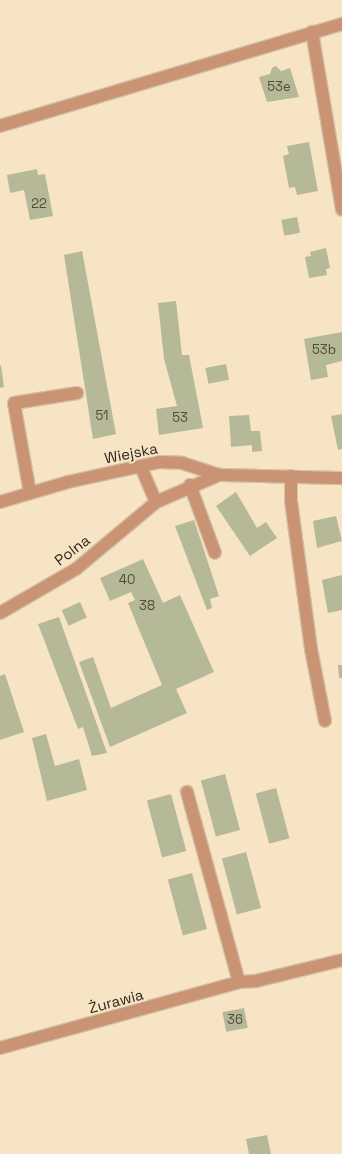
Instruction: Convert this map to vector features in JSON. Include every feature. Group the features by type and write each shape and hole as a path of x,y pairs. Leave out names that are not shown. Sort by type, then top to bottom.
{"street":[{"path":"0,126 60,106 342,24"},
{"path":"312,32 342,209"},
{"path":"30,493 14,403 77,393"},
{"name":"Wiejska","path":"0,502 30,493 159,462 182,463 219,475 342,478"},
{"path":"141,467 156,502"},
{"name":"Polna","path":"0,613 76,568 156,502 190,485 219,475"},
{"path":"291,476 291,501 310,641 325,721"},
{"path":"190,485 215,553"},
{"path":"187,792 238,982"},
{"name":"Żurawia","path":"0,1048 238,982 256,981 342,960"}],"building":[{"path":"276,66 281,71 290,68 299,97 267,102 259,77 270,74 272,68"},
{"path":"309,142 318,191 297,195 295,187 289,188 283,156 289,154 287,146"},
{"path":"37,169 38,175 45,174 53,216 30,220 24,190 10,193 7,175"},
{"path":"297,217 300,233 284,236 281,220"},
{"path":"326,248 330,268 326,269 327,275 309,278 305,257 311,256 310,252"},
{"path":"82,251 116,434 93,439 64,255"},
{"path":"176,301 182,355 189,355 203,428 159,435 156,409 177,406 164,359 158,303"},
{"path":"342,332 342,361 326,365 328,377 311,380 304,339"},
{"path":"226,364 229,380 208,384 205,368"},
{"path":"1,365 4,387 0,388 0,366"},
{"path":"342,414 342,449 338,450 331,416"},
{"path":"249,415 251,431 260,431 262,451 252,452 252,445 231,447 229,416"},
{"path":"236,492 257,528 266,522 277,538 250,556 216,506"},
{"path":"336,516 342,541 317,548 313,521"},
{"path":"194,520 219,596 210,599 212,608 207,610 175,526"},
{"path":"143,559 163,603 180,595 214,672 176,689 187,713 110,747 79,662 93,657 111,708 162,685 128,603 135,600 131,592 110,601 100,578"},
{"path":"342,575 342,610 328,613 322,580"},
{"path":"80,602 87,618 69,626 62,610"},
{"path":"59,617 107,753 92,756 83,727 78,729 38,624"},
{"path":"338,665 342,665 342,678 339,678"},
{"path":"5,674 24,732 0,740 0,676"},
{"path":"46,734 55,766 79,759 87,790 47,801 32,738"},
{"path":"225,774 240,830 216,836 201,780"},
{"path":"276,788 289,838 269,844 256,793"},
{"path":"171,794 186,851 162,857 147,800"},
{"path":"246,852 261,908 237,914 222,858"},
{"path":"192,873 207,929 183,935 168,879"},
{"path":"244,1008 248,1028 226,1032 222,1012"},
{"path":"267,1135 271,1154 249,1154 246,1139"}]}
